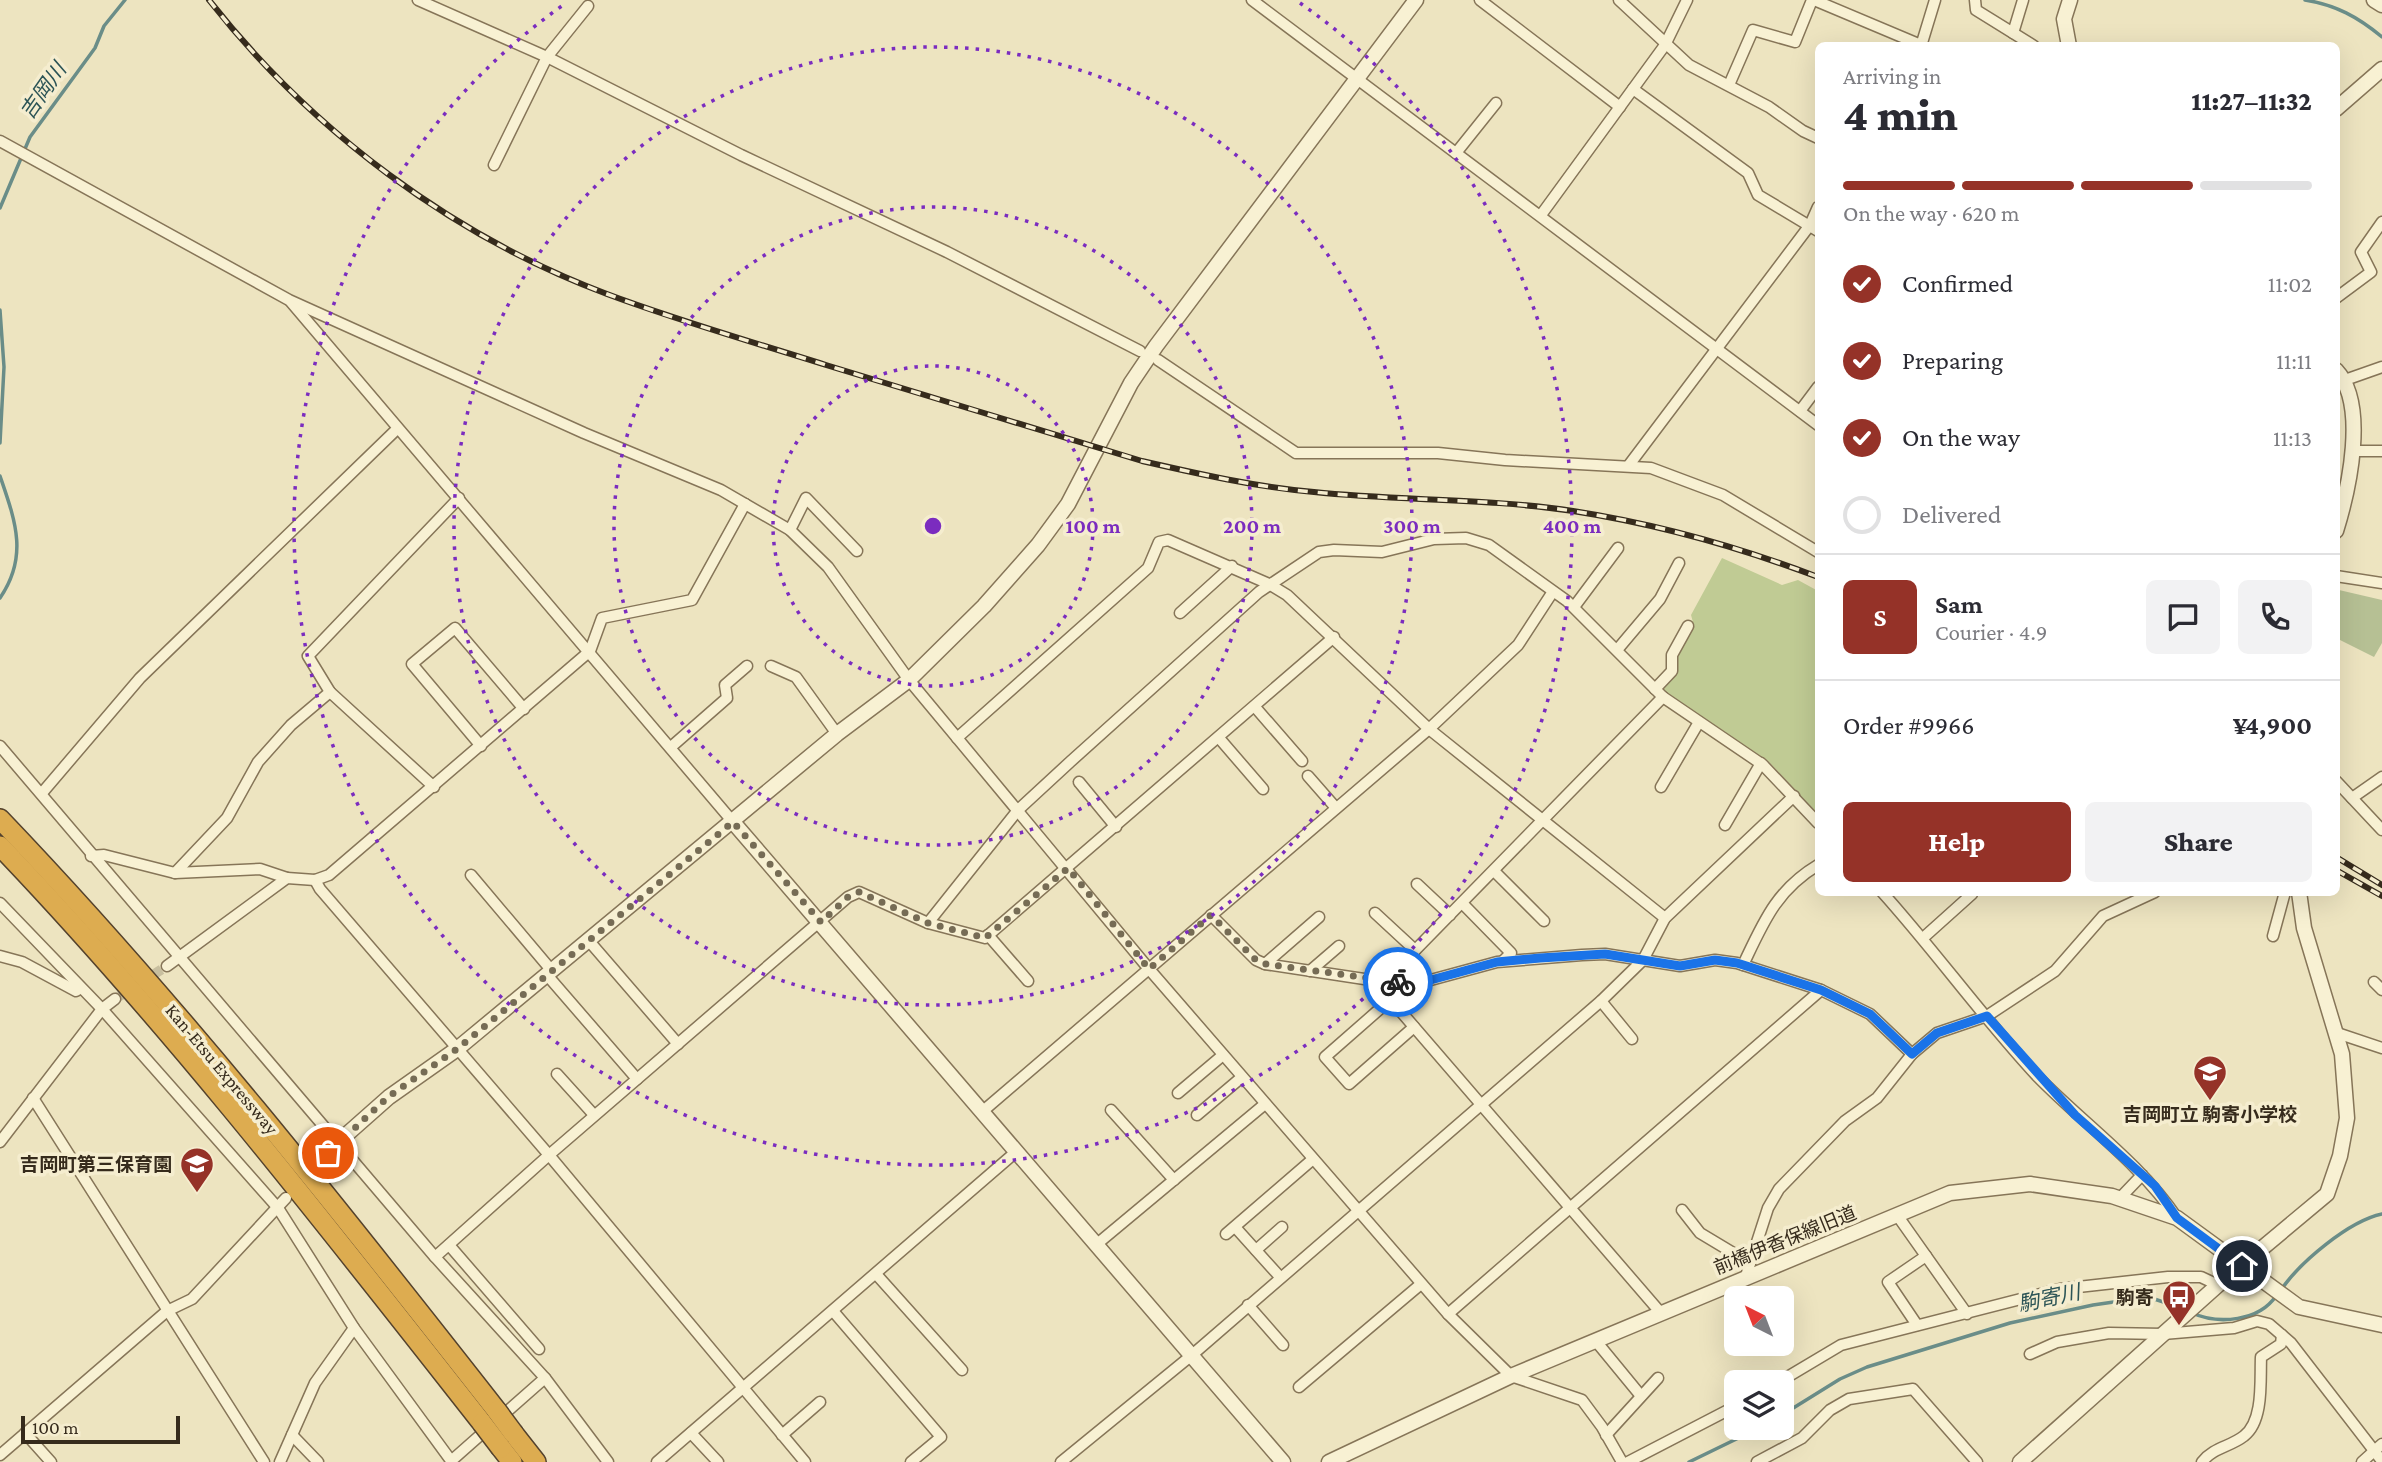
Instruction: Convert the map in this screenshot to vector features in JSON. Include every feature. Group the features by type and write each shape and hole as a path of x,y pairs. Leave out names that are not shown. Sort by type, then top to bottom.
{"highway":[{"name":"Kan-Etsu Expressway","path":"0,819 136,967 267,1121 489,1417 509,1448 536,1462"},
{"name":"Kan-Etsu Expressway","path":"0,846 121,980 253,1134 489,1417"}],"street":[{"path":"418,0 547,57 741,155 947,252 1140,351"},
{"path":"1252,0 1815,423"},
{"path":"332,1148 388,1097 457,1049 837,734 909,680 984,606 1038,545 1068,504 1131,383 1416,0"},
{"path":"1480,0 1620,107"},
{"path":"1619,0 1689,65 1729,85 1815,136"},
{"path":"1541,215 1665,45 1687,0"},
{"path":"1729,85 1753,30 1795,42 1813,0 1919,42"},
{"path":"1924,42 1935,0"},
{"path":"1975,0 1976,10 2028,42"},
{"path":"2013,33 2024,0"},
{"path":"2068,42 2064,19 2070,0"},
{"path":"2374,0 2382,5"},
{"path":"494,165 547,57 588,6"},
{"path":"2340,106 2382,69"},
{"path":"1629,465 1814,228 1758,195 1748,173 1633,89"},
{"path":"1456,153 1496,103"},
{"path":"3,144 289,300 559,422 720,490 790,530 828,567 909,680 1068,868 1149,969 1421,1284 1511,1376 1581,1400 1622,1462"},
{"path":"2340,295 2371,272 2361,252 2382,222"},
{"path":"289,300 1283,1462"},
{"path":"1158,360 1296,453 1438,453 1505,460 1629,465 1687,479 1723,495 1815,550"},
{"path":"2340,517 2351,451 2353,405 2341,375 2382,367"},
{"path":"1800,411 1815,391"},
{"path":"42,793 140,678 397,429"},
{"path":"2351,451 2382,451"},
{"path":"434,787 330,692 308,656 459,498"},
{"path":"790,530 806,498 857,551"},
{"path":"91,856 104,855 175,873 260,869 287,878 315,880 329,876 590,651 602,618 692,600 745,504"},
{"path":"928,923 1018,810 1269,584 1319,552 1382,552 1434,539 1466,538 1489,545 1574,607 1659,693 1761,763 1815,820"},
{"path":"957,738 1148,568 1159,542 1168,540 1269,584 1334,638 1429,729 1665,918"},
{"path":"1574,607 1618,548"},
{"path":"1617,650 1660,599 1679,563"},
{"path":"1180,613 1232,566"},
{"path":"2340,577 2382,583"},
{"path":"983,1111 1429,729 1518,645 1552,593"},
{"path":"1660,1312 1384,992 1384,982 1544,820 1659,693 1672,671 1672,654 1689,626"},
{"path":"481,746 412,664 454,628 524,709"},
{"path":"435,1257 594,1115 848,897 859,892 928,923 985,938 1334,638"},
{"path":"671,747 727,698 725,685 747,666"},
{"path":"771,666 796,677 837,734"},
{"path":"175,873 227,818 258,762 291,725 330,692"},
{"path":"1255,707 1302,761"},
{"path":"1661,787 1699,722"},
{"path":"1219,738 1263,789"},
{"path":"0,746 181,959 332,1148 545,1378 608,1462"},
{"path":"1725,825 1761,763"},
{"path":"1308,776 1336,808"},
{"path":"2352,798 2382,777"},
{"path":"1079,782 1116,827"},
{"path":"2340,785 2382,830"},
{"path":"1061,1462 1192,1354 1356,1210 1601,1002 1643,960 1665,918 1794,796"},
{"path":"1742,965 1770,908 1796,878 1815,867"},
{"path":"1494,871 1544,921"},
{"path":"471,875 637,1079"},
{"path":"167,966 181,959 287,878"},
{"path":"315,880 320,890 549,1155 805,1462"},
{"path":"1417,884 1450,915"},
{"path":"1886,896 2075,1115 2155,1186 2177,1218"},
{"path":"1923,938 1970,896"},
{"path":"1682,1210 1700,1233 1748,1270 1768,1208 1779,1189 1844,1121 1877,1098 1912,1054 1937,1033 1987,1016 2055,971 2103,916 2146,896"},
{"path":"2273,936 2291,896"},
{"path":"2020,1462 2218,1285 2327,1194 2340,1156 2347,1118 2343,1054 2293,896"},
{"path":"0,903 102,1009 278,1208 354,1328 452,1461 545,1378"},
{"path":"1462,903 1511,953 1503,961"},
{"path":"1375,913 1415,950"},
{"path":"1211,915 1256,960 1265,964 1384,982 1427,981 1503,961 1605,954 1680,966 1715,960 1742,965 1821,990 1870,1014 1912,1054"},
{"path":"1265,964 1319,916"},
{"path":"988,935 1028,981"},
{"path":"589,941 678,1044"},
{"path":"1310,971 1339,946"},
{"path":"0,956 22,962 76,991 81,988"},
{"path":"1448,1314 1569,1206 1821,990"},
{"path":"0,1142 102,1009 116,999"},
{"path":"1391,1000 1325,1057 1349,1084 1414,1027"},
{"path":"1601,1002 1632,1039"},
{"path":"2337,1033 2382,1048"},
{"path":"1178,1093 1223,1055"},
{"path":"557,1074 594,1115"},
{"path":"1197,1115 1242,1077"},
{"path":"33,1098 264,1462"},
{"path":"1097,1244 1265,1104"},
{"path":"1111,1110 1174,1180"},
{"path":"657,1462 1017,1151"},
{"path":"1280,1277 1256,1250 1231,1231 1313,1159"},
{"path":"2119,1198 2142,1175"},
{"name":"前橋伊香保線旧道","path":"1329,1462 1511,1376 1660,1312 1748,1270 1950,1193 2031,1184 2119,1198 2177,1218 2299,1307 2382,1325"},
{"path":"0,1455 167,1311 192,1299 286,1198"},
{"path":"1897,1214 1967,1314"},
{"path":"1256,1250 1282,1227"},
{"path":"449,1245 539,1349"},
{"path":"1917,1325 1888,1282 1926,1256"},
{"path":"876,1274 962,1370"},
{"path":"1794,1373 1842,1345 2060,1289 2139,1278 2200,1277 2218,1285"},
{"path":"1299,1387 1421,1284"},
{"path":"1248,1305 1283,1345"},
{"path":"834,1311 941,1437 911,1462"},
{"path":"2030,1354 2057,1342 2109,1333 2234,1328 2257,1321 2269,1324 2291,1343 2378,1448 2382,1461"},
{"path":"280,1462 315,1383 354,1328"},
{"path":"2202,1462 2211,1452 2245,1436 2256,1420 2261,1357 2281,1344 2282,1335"},
{"path":"1595,1340 1641,1396"},
{"path":"1606,1436 1658,1378"},
{"path":"1757,1462 1802,1438 1830,1410 1849,1399 1913,1389 1977,1462"},
{"path":"782,1435 820,1402"},
{"path":"1628,1462 1724,1412"},
{"path":"25,1433 51,1462"},
{"path":"691,1433 718,1462"},
{"path":"292,1435 318,1462"},
{"path":"2362,1462 2378,1448"}],"green space":[{"path":"1722,558 1782,585 1798,580 1815,589 1815,811 1769,762 1663,690 1676,671 1675,655 1694,626 1691,615"},
{"path":"2340,590 2382,600 2382,643 2374,657 2340,640"}],"waterway":[{"name":"吉岡川","path":"0,208 30,137 95,48 104,26 125,0"},
{"name":"吉岡川","path":"2305,0 2346,13 2382,37"},
{"name":"吉岡川","path":"0,310 4,367 0,443"},
{"name":"吉岡川","path":"0,476 17,538 14,567 0,598"},
{"name":"駒寄川","path":"2281,1290 2300,1267 2326,1244 2355,1225 2382,1214"},
{"name":"駒寄川","path":"2192,1313 2214,1319 2249,1316 2260,1311 2276,1296"},
{"name":"駒寄川","path":"1794,1408 1840,1379 1867,1367 2010,1323 2093,1305 2148,1297 2185,1309"},
{"name":"駒寄川","path":"1689,1462 1734,1440"}],"tunnel":[{"path":"115,999 167,966"},
{"path":"307,1176 328,1153"}],"railway":[{"path":"209,0 249,48 292,93 388,174 440,210 494,242 550,270 634,304 1142,461 1228,480 1292,490 1509,504 1604,516 1697,538 1815,576"},
{"path":"2340,859 2382,885"},
{"path":"2340,872 2382,896"}],"way so far":[{"path":"328,1153 388,1097 457,1049 733,822 821,922 848,897 859,892 928,923 985,938 1068,868 1149,969 1211,915 1256,960 1265,964 1398,982"}],"place":[{"name":"吉岡町立 駒寄小学校","path":"2210,1102"},
{"name":"吉岡町第三保育園","path":"197,1194"},
{"name":"駒寄","path":"2179,1327"}],"route":[{"path":"1398,982 1427,981 1497,962 1605,954 1680,966 1715,960 1737,963 1821,990 1870,1014 1912,1054 1937,1033 1987,1016 2075,1115 2155,1186 2177,1218 2242,1266"}]}
